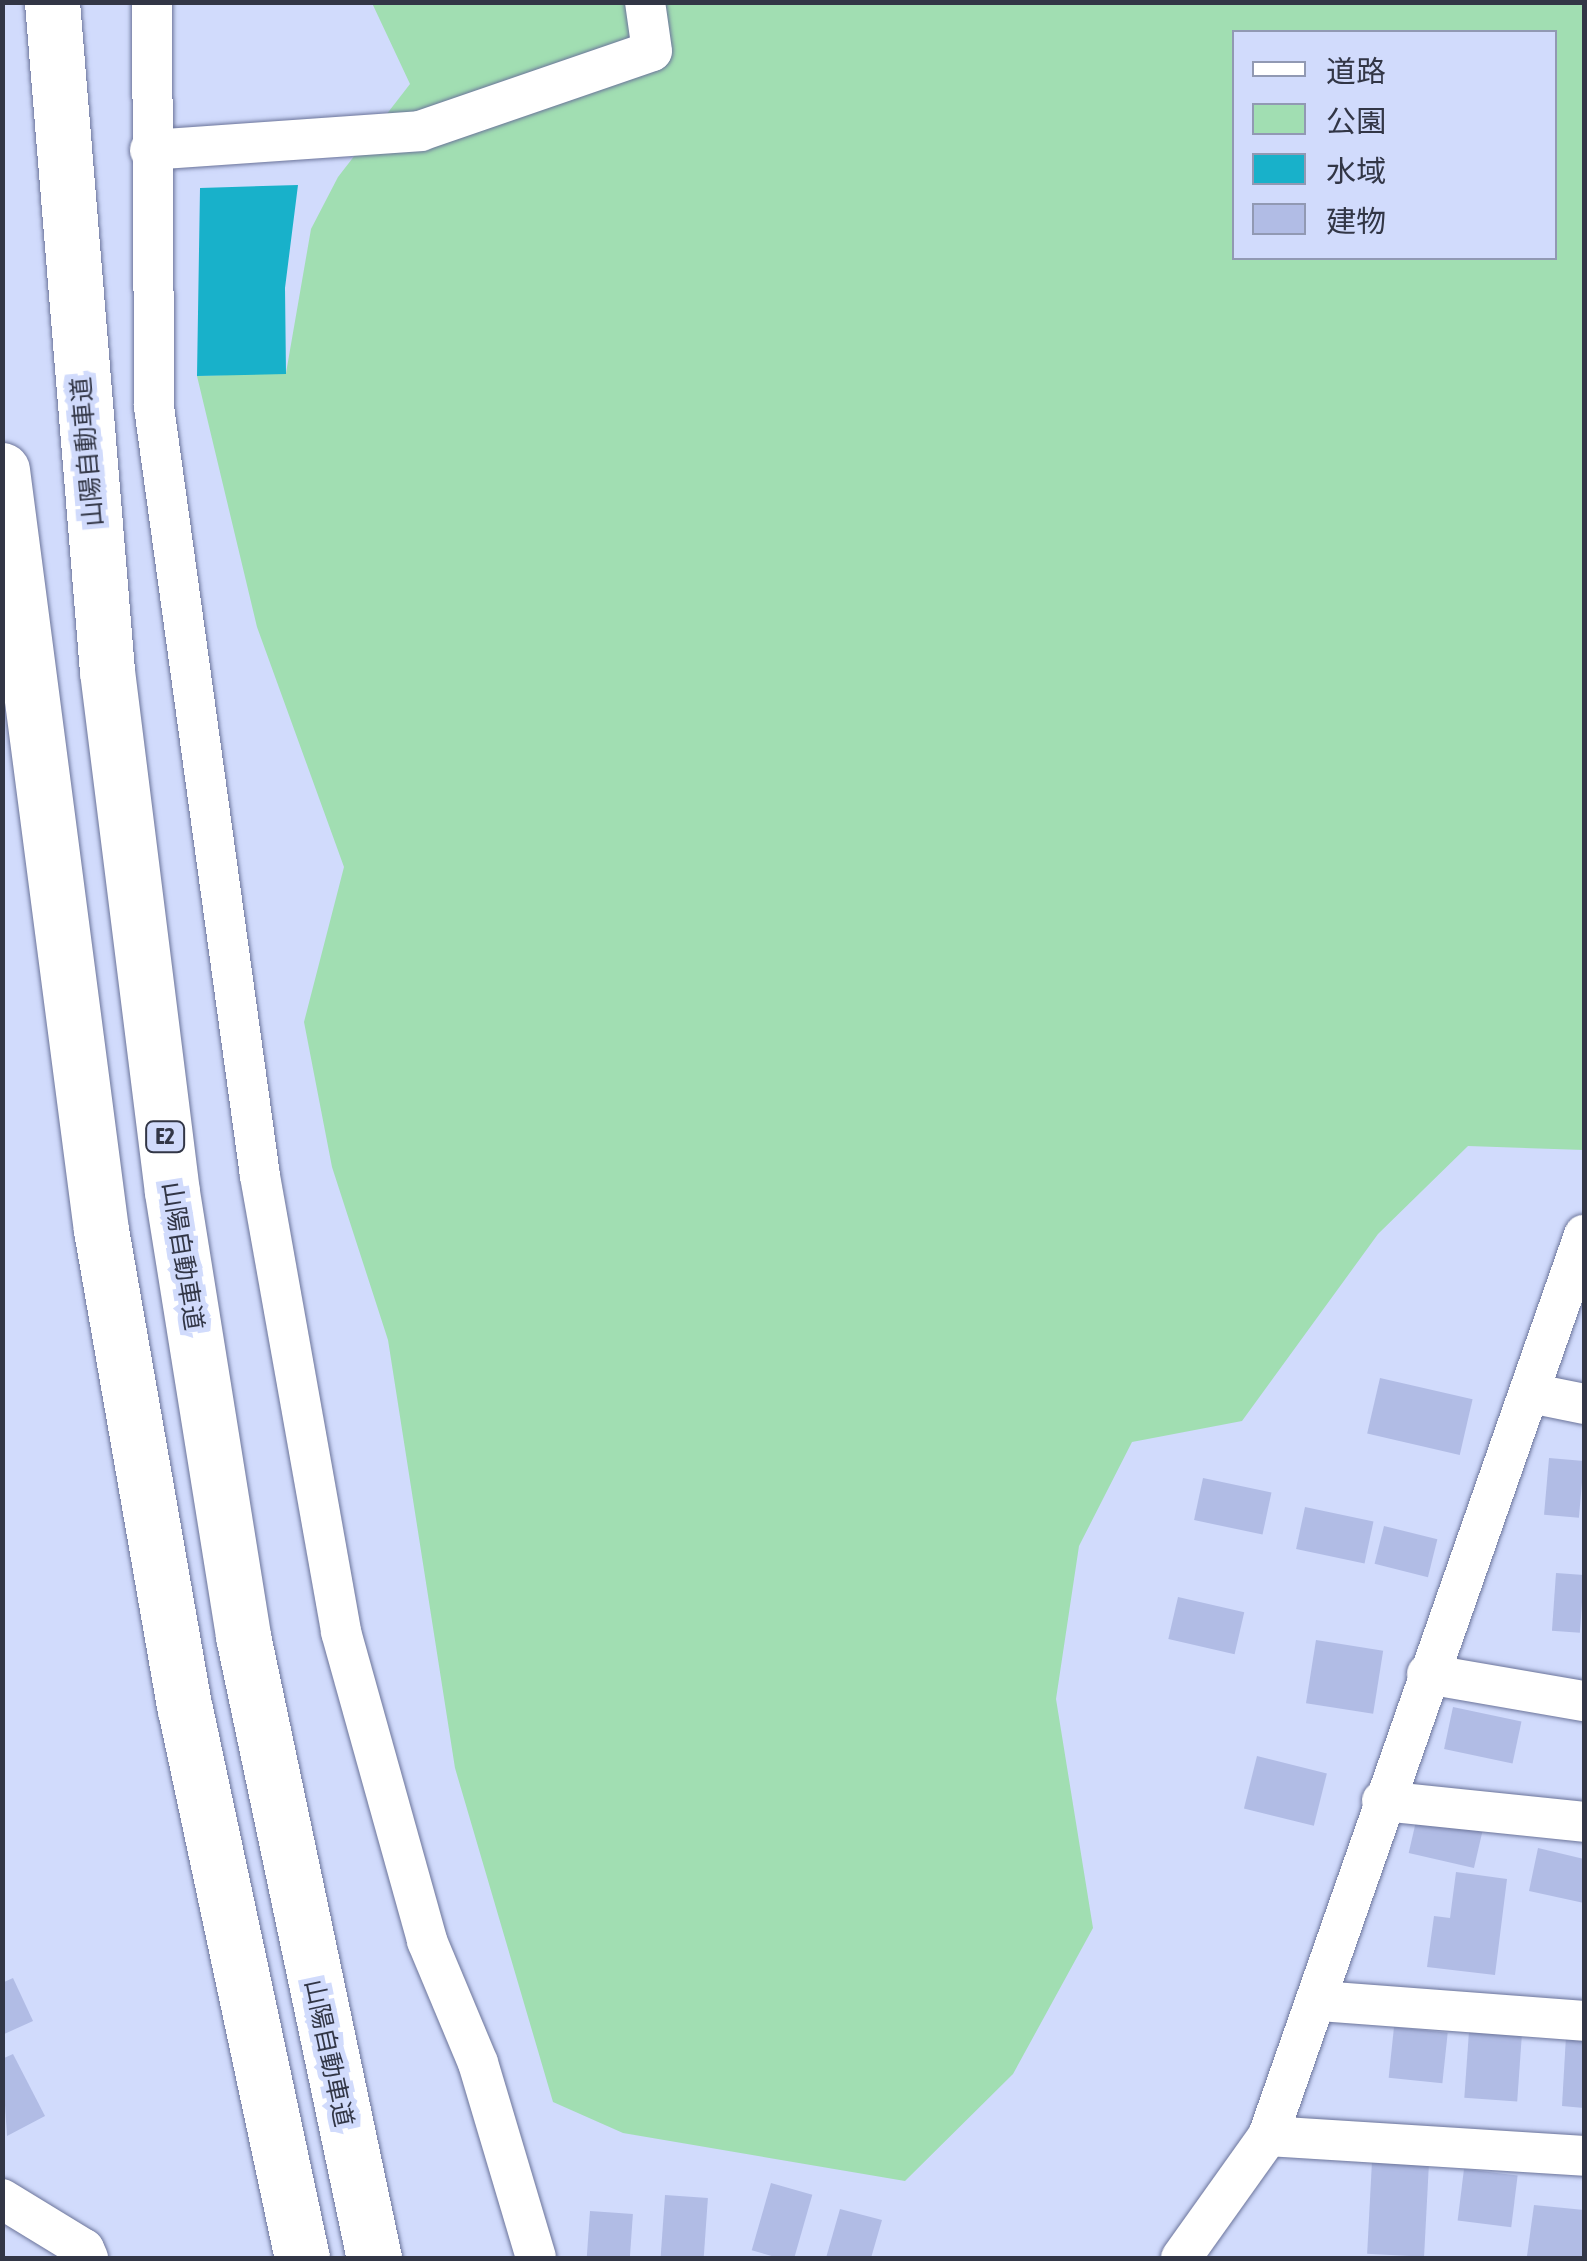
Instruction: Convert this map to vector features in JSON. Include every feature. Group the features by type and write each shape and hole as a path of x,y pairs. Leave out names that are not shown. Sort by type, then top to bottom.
{"highway":[{"name":"山陽自動車道","path":"52,2 107,671 172,1192 243,1636 374,2258"},
{"path":"2,470 101,1230 185,1709 302,2258"}],"street":[{"path":"152,2 154,407 260,1176 338,1613 427,1941 478,2062 536,2258"},
{"path":"150,150 420,132 652,51 645,2"},
{"path":"1182,2258 1268,2136 1320,2001 1382,1801 1584,1235"},
{"path":"1530,1393 1584,1404"},
{"path":"1427,1674 1584,1700"},
{"path":"1382,1801 1584,1822"},
{"path":"1320,2001 1584,2021"},
{"path":"1268,2136 1584,2156"},
{"path":"2,2199 88,2258"}],"green space":[{"path":"372,3 1584,3 1584,1150 1468,1146 1378,1234 1242,1421 1132,1442 1079,1546 1056,1699 1093,1928 1013,2074 905,2181 623,2133 553,2102 455,1768 388,1340 332,1167 304,1022 344,867 257,627 197,376 286,373 311,229 338,177 410,84"}],"water":[{"path":"298,185 285,288 286,374 197,376 200,188"}],"building":[{"path":"1380,1378 1473,1399 1460,1455 1367,1434"},
{"path":"1549,1458 1584,1461 1579,1518 1544,1515"},
{"path":"1203,1478 1271,1493 1263,1535 1194,1520"},
{"path":"1305,1507 1373,1522 1365,1564 1296,1549"},
{"path":"1384,1526 1437,1539 1428,1577 1375,1564"},
{"path":"1556,1573 1584,1575 1580,1633 1552,1631"},
{"path":"1178,1597 1244,1612 1235,1654 1168,1639"},
{"path":"1316,1640 1383,1651 1373,1714 1306,1703"},
{"path":"1453,1707 1521,1722 1513,1764 1444,1749"},
{"path":"1257,1756 1327,1773 1314,1826 1244,1808"},
{"path":"1417,1817 1482,1832 1474,1868 1409,1853"},
{"path":"1538,1848 1584,1859 1584,1903 1529,1891"},
{"path":"1456,1872 1507,1879 1495,1975 1427,1967 1434,1916 1450,1918"},
{"path":"13,1978 33,2021 2,2035 2,1983"},
{"path":"1394,2027 1448,2033 1442,2083 1389,2078"},
{"path":"1469,2031 1522,2035 1517,2102 1464,2098"},
{"path":"1566,2036 1584,2037 1584,2108 1562,2106"},
{"path":"13,2054 45,2116 7,2136 2,2059"},
{"path":"1372,2161 1429,2164 1424,2257 1367,2254"},
{"path":"1464,2169 1518,2176 1511,2227 1458,2221"},
{"path":"771,2183 812,2195 794,2258 752,2250"},
{"path":"665,2195 708,2198 704,2258 661,2258"},
{"path":"1534,2205 1584,2210 1583,2258 1527,2256"},
{"path":"840,2209 882,2220 871,2258 826,2258"},
{"path":"590,2211 633,2214 630,2258 587,2258"}]}
